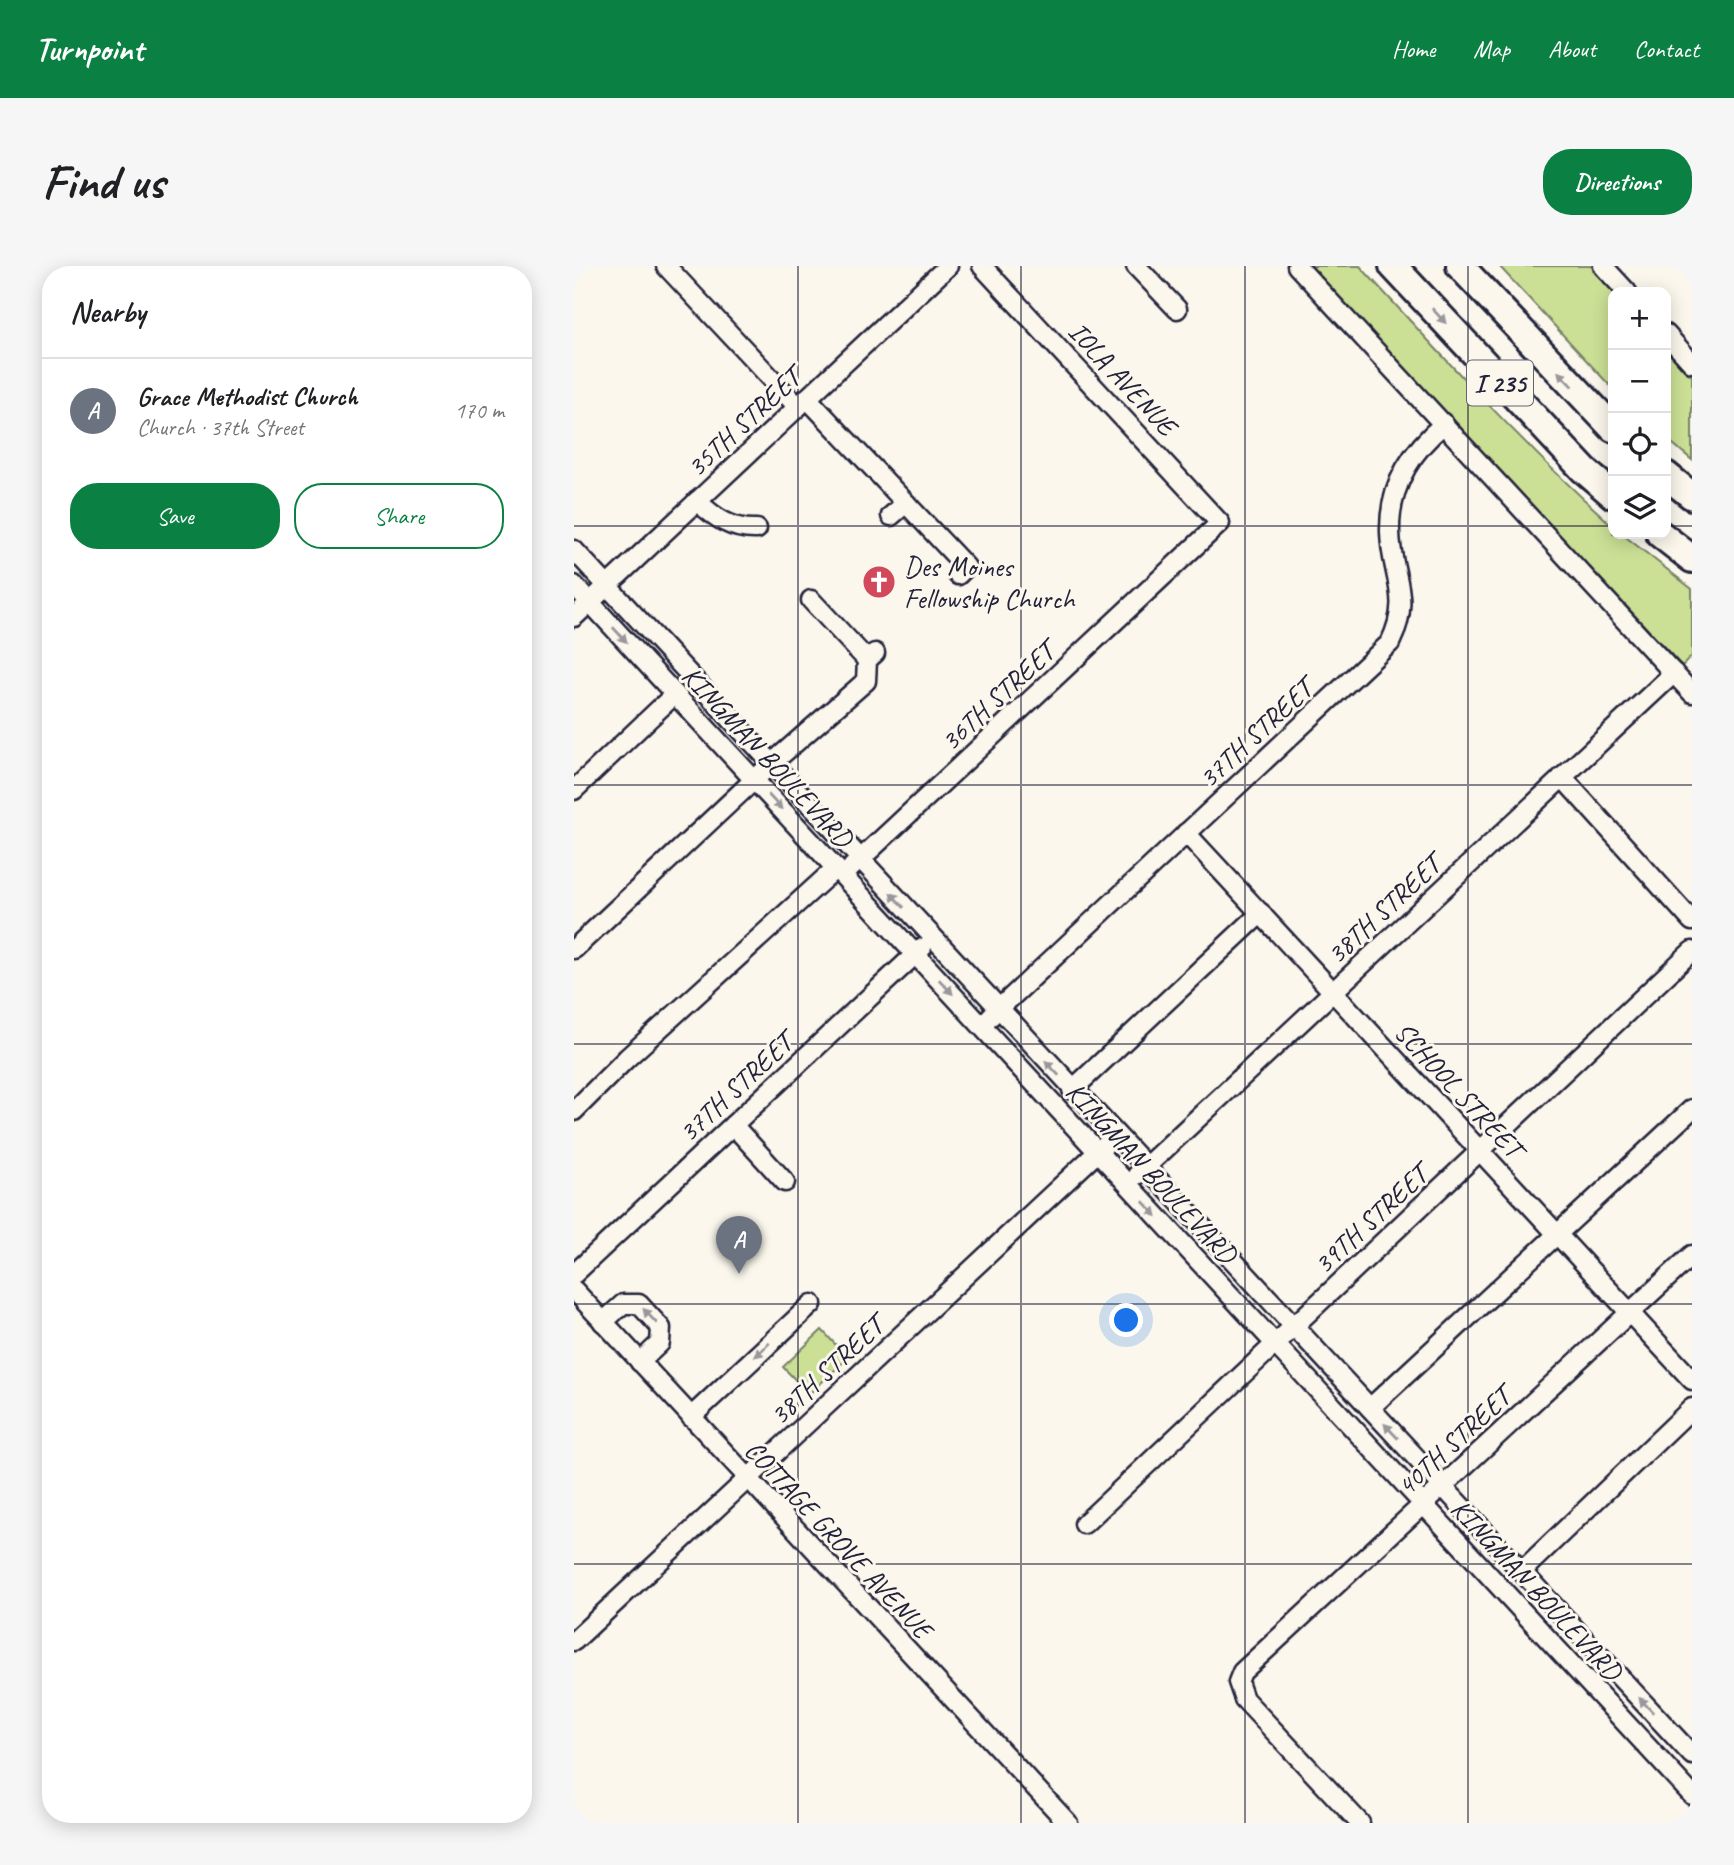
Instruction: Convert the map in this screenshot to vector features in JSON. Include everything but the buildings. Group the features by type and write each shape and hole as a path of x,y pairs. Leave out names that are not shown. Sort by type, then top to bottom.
{"highway":[{"name":"I 235","path":"1393,266 1584,470 1608,491"},
{"name":"I 235","path":"1460,266 1608,423"},
{"path":"1667,476 1692,496"},
{"path":"1666,539 1692,559"}],"street":[{"path":"666,266 877,478 906,503 966,567 958,575"},
{"name":"35TH STREET","path":"574,617 948,266"},
{"name":"IOLA AVENUE","path":"982,266 1218,518 1218,527"},
{"path":"1136,266 1177,309"},
{"path":"1297,266 1692,693"},
{"path":"1607,267 1623,287"},
{"path":"1671,340 1692,363"},
{"name":"37TH STREET","path":"981,1025 1390,643 1399,623 1402,602 1390,533 1394,494 1409,459 1444,424"},
{"path":"697,501 714,517 730,526 757,529"},
{"path":"891,516 906,503"},
{"name":"36TH STREET","path":"574,1111 627,1058 839,872 860,860 1218,527"},
{"name":"KINGMAN BOULEVARD","path":"574,550 1072,1090 1692,1755"},
{"name":"KINGMAN BOULEVARD","path":"574,585 1692,1795"},
{"path":"574,949 771,764 866,681 871,657 811,600"},
{"name":"38TH STREET","path":"1128,1184 1674,673"},
{"path":"574,789 675,694"},
{"path":"1562,777 1692,921"},
{"name":"SCHOOL STREET","path":"1186,833 1692,1380"},
{"path":"1072,1090 1261,913"},
{"name":"37TH STREET","path":"574,1274 932,938"},
{"name":"39TH STREET","path":"1084,1524 1692,951"},
{"path":"1370,1408 1692,1109"},
{"path":"733,1125 785,1182"},
{"name":"38TH STREET","path":"574,1642 1115,1136"},
{"name":"40TH STREET","path":"1360,1823 1244,1699 1238,1682 1249,1666 1692,1255"},
{"name":"COTTAGE GROVE AVENUE","path":"574,1290 1068,1823"},
{"path":"603,1322 623,1304 639,1304 661,1328 660,1343 640,1362"},
{"path":"691,1417 812,1304"},
{"path":"1522,1571 1692,1408"}],"green space":[{"path":"1309,266 1360,266 1515,432 1608,521 1608,539 1628,539 1692,589 1692,656 1682,666"},
{"path":"1499,266 1591,266 1610,287 1608,287 1608,384"},
{"path":"1671,353 1692,376 1692,460 1671,442"},
{"path":"822,1330 848,1358 809,1394 783,1367"}],"place":[{"name":"Des Moines Fellowship Church","path":"879,582"},
{"name":"Grace Methodist Church","path":"739,1274"}]}
